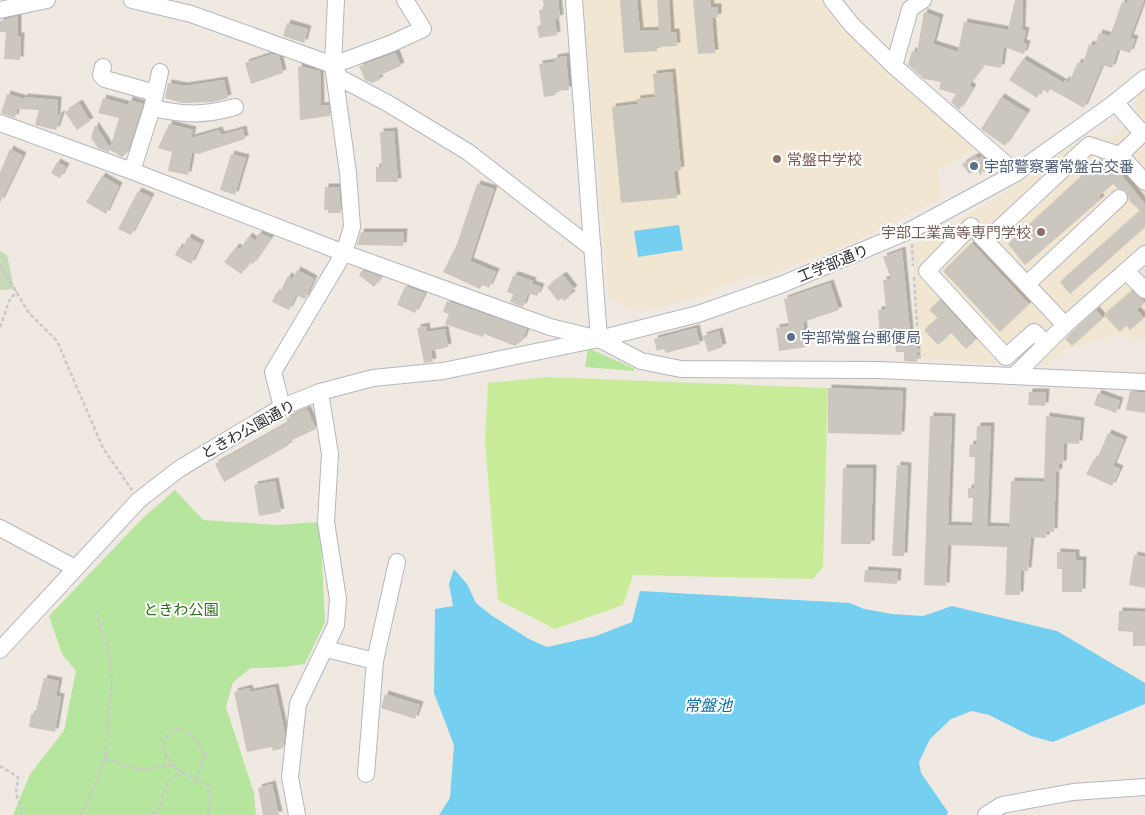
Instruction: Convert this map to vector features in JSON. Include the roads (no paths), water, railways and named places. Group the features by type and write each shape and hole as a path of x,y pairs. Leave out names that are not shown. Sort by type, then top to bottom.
{"street":[{"path":"0,10 47,0"},
{"path":"132,0 191,14 332,65 340,78 397,109 468,152 593,249"},
{"path":"324,0 334,28"},
{"path":"282,407 273,372 344,253 352,227 348,173 332,65 336,0"},
{"path":"332,65 390,44 423,29 406,0"},
{"path":"574,0 600,339"},
{"path":"832,0 851,24 894,66 1016,173"},
{"path":"894,66 910,9 923,0"},
{"path":"132,171 154,100 160,72"},
{"path":"98,75 179,113 208,114 235,107"},
{"name":"工学部通り","path":"600,339 706,311 783,284 911,230 1016,173 1115,102 1145,78"},
{"path":"1115,102 1144,132 1120,155"},
{"path":"0,123 132,171 344,253 550,327 600,339 641,361 681,369 920,371 1145,382"},
{"path":"986,241 1089,145 1120,155 1145,182"},
{"path":"1026,284 1119,198"},
{"path":"956,207 1065,325"},
{"path":"972,226 927,271 1006,357 1034,332 1046,343"},
{"path":"1015,375 1065,325 1145,254"},
{"path":"1126,271 1145,290"},
{"name":"ときわ公園通り","path":"0,650 139,500 179,469 282,407 320,392 373,378 443,371 600,339"},
{"path":"297,815 290,776 298,704 336,625 338,599 326,522 330,454 320,392"},
{"path":"0,528 75,568"},
{"path":"366,774 375,661 397,562"},
{"path":"326,649 375,661"},
{"path":"986,815 1002,805 1010,803 1073,792 1145,787"}],"water":[{"path":"679,225 683,250 638,257 634,231"},
{"name":"常盤池","path":"454,569 467,584 476,603 529,639 547,647 596,636 632,622 640,591 850,603 864,609 892,614 923,616 952,606 1057,631 1145,683 1145,704 1053,742 1031,736 989,715 972,711 951,719 930,739 919,762 921,773 948,812 947,815 439,815 450,798 454,745 434,693 435,609 453,606 449,584"}],"place":[{"name":"常盤中学校","path":"777,159"},
{"name":"宇部警察署常盤台交番","path":"974,166"},
{"name":"宇部工業高等専門学校","path":"1041,232"},
{"name":"宇部常盤台郵便局","path":"791,337"}],"park label":[{"name":"ときわ公園","path":"181,609"}]}
